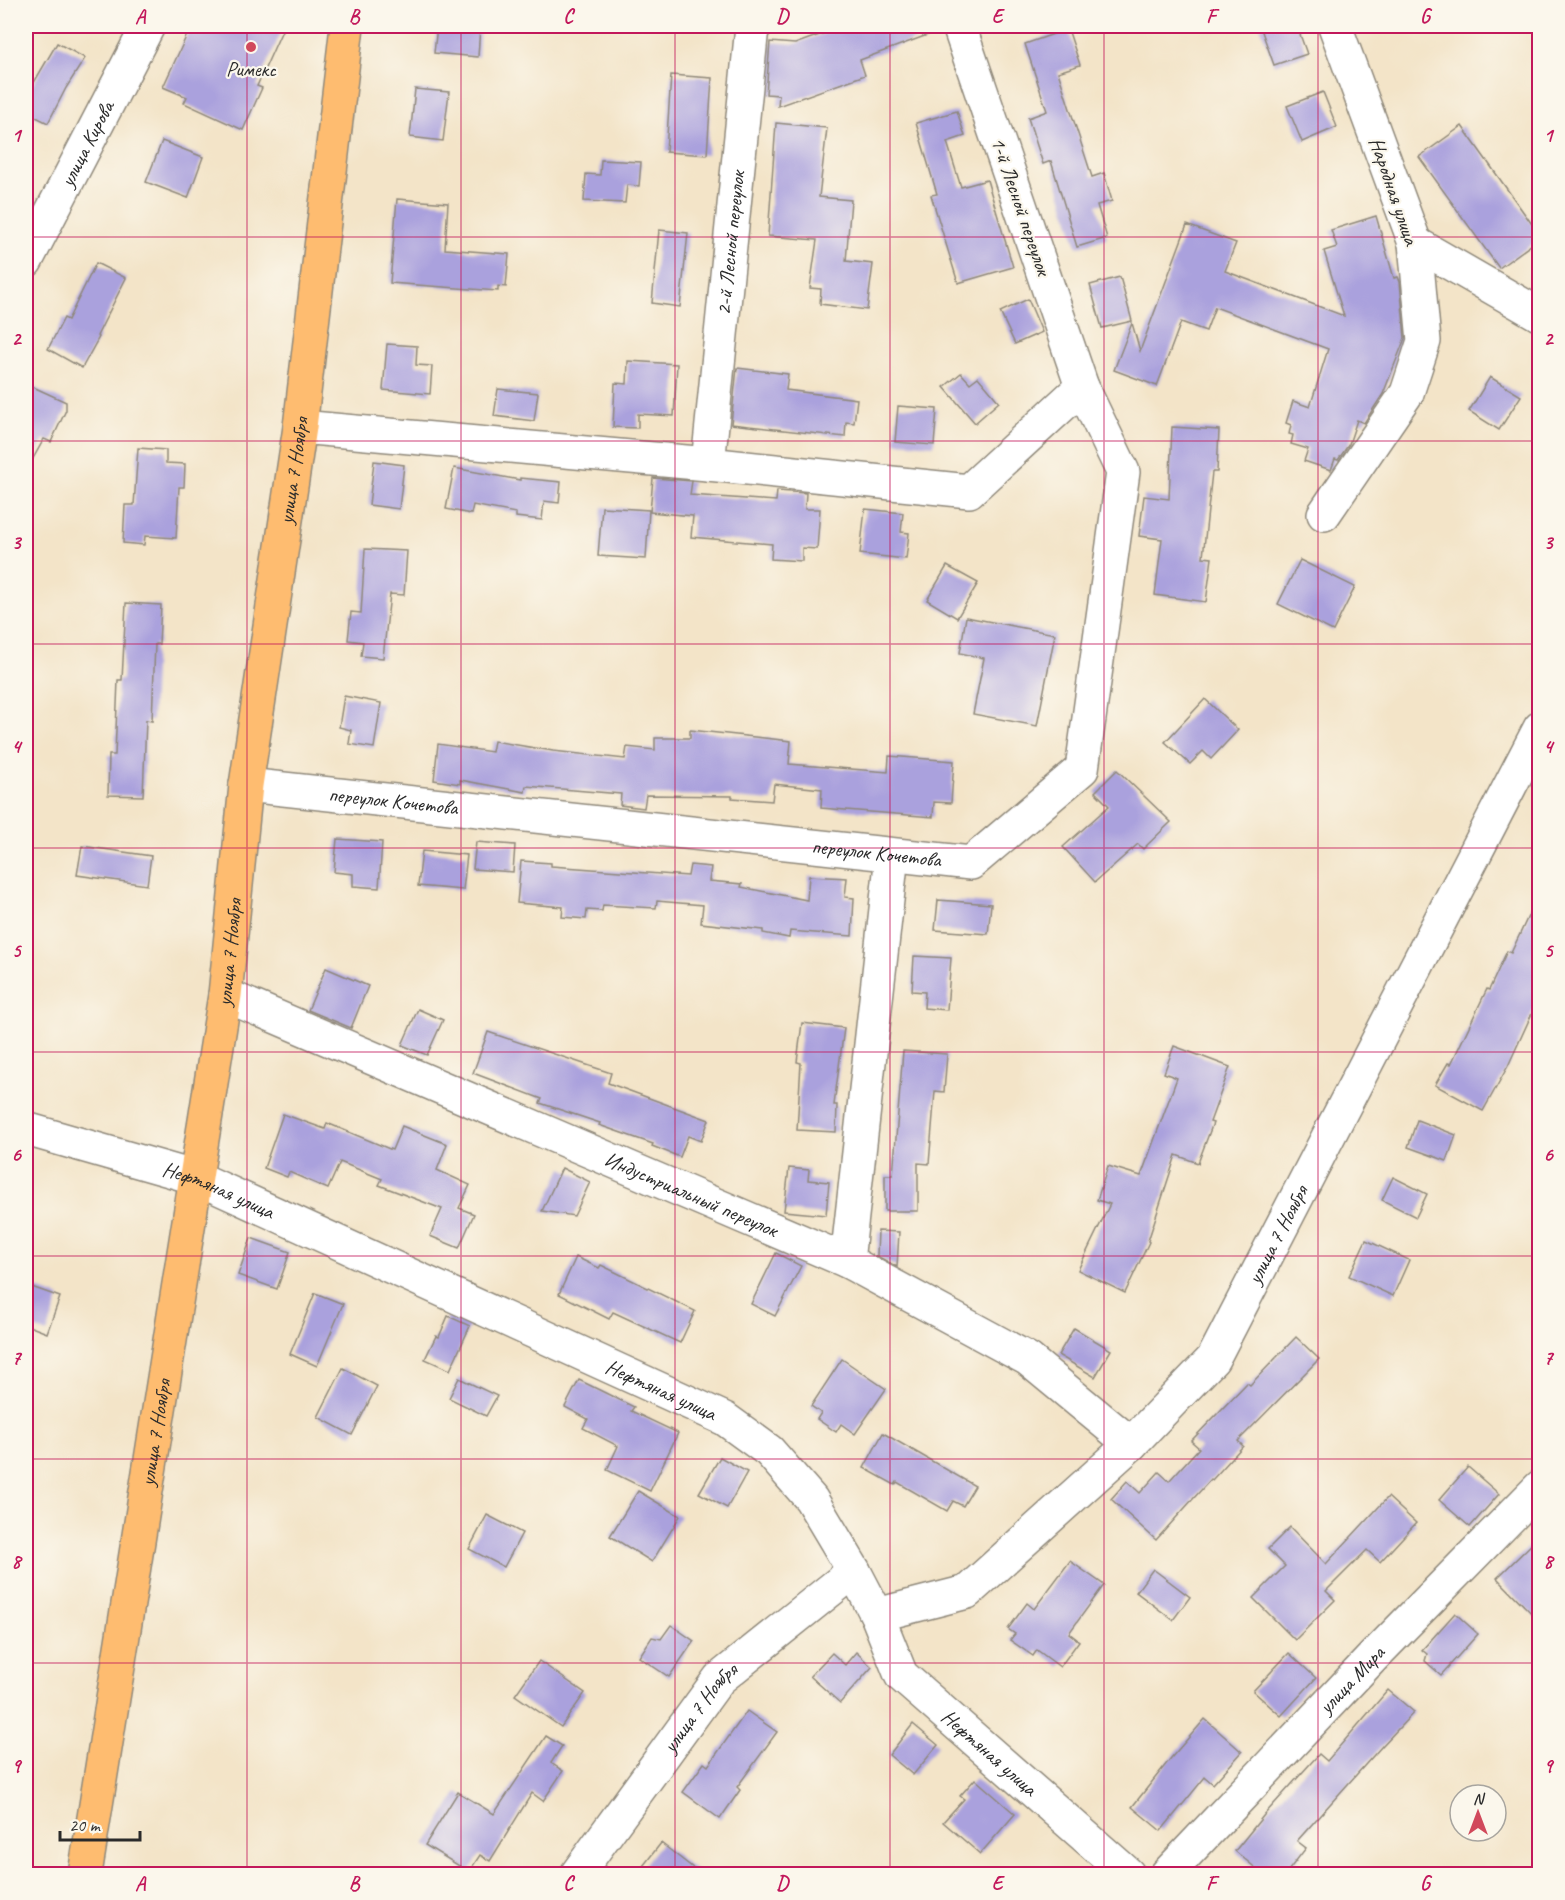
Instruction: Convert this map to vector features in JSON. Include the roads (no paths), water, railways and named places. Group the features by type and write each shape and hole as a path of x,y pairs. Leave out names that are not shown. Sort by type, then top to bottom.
{"main road":[{"name":"улица 7 Ноября","path":"85,1875 225,995 246,785 300,427 347,26"}],"street":[{"name":"улица Кирова","path":"26,261 148,26"},
{"name":"2-й Лесной переулок","path":"708,464 752,27 755,26"},
{"name":"1-й Лесной переулок","path":"959,26 1082,387"},
{"name":"Народная улица","path":"1324,514 1407,393 1424,341 1415,243 1335,26"},
{"path":"1415,243 1539,315"},
{"path":"300,427 708,464 969,491 1082,387"},
{"name":"переулок Кочетова","path":"246,785 971,863 1082,769 1123,472 1082,387"},
{"name":"улица 7 Ноября","path":"877,1615 967,1592 1131,1444 1212,1359 1539,728"},
{"path":"847,1261 892,855"},
{"name":"Индустриальный переулок","path":"225,995 847,1261 1028,1359 1131,1444"},
{"name":"Нефтяная улица","path":"26,1129 197,1178 725,1419 769,1451 812,1499 877,1615 901,1675 1128,1875"},
{"name":"улица Мира","path":"1167,1875 1373,1657 1539,1487"},
{"name":"улица 7 Ноября","path":"577,1875 719,1679 854,1571"}],"place":[{"name":"Римекс","path":"251,47"}]}
